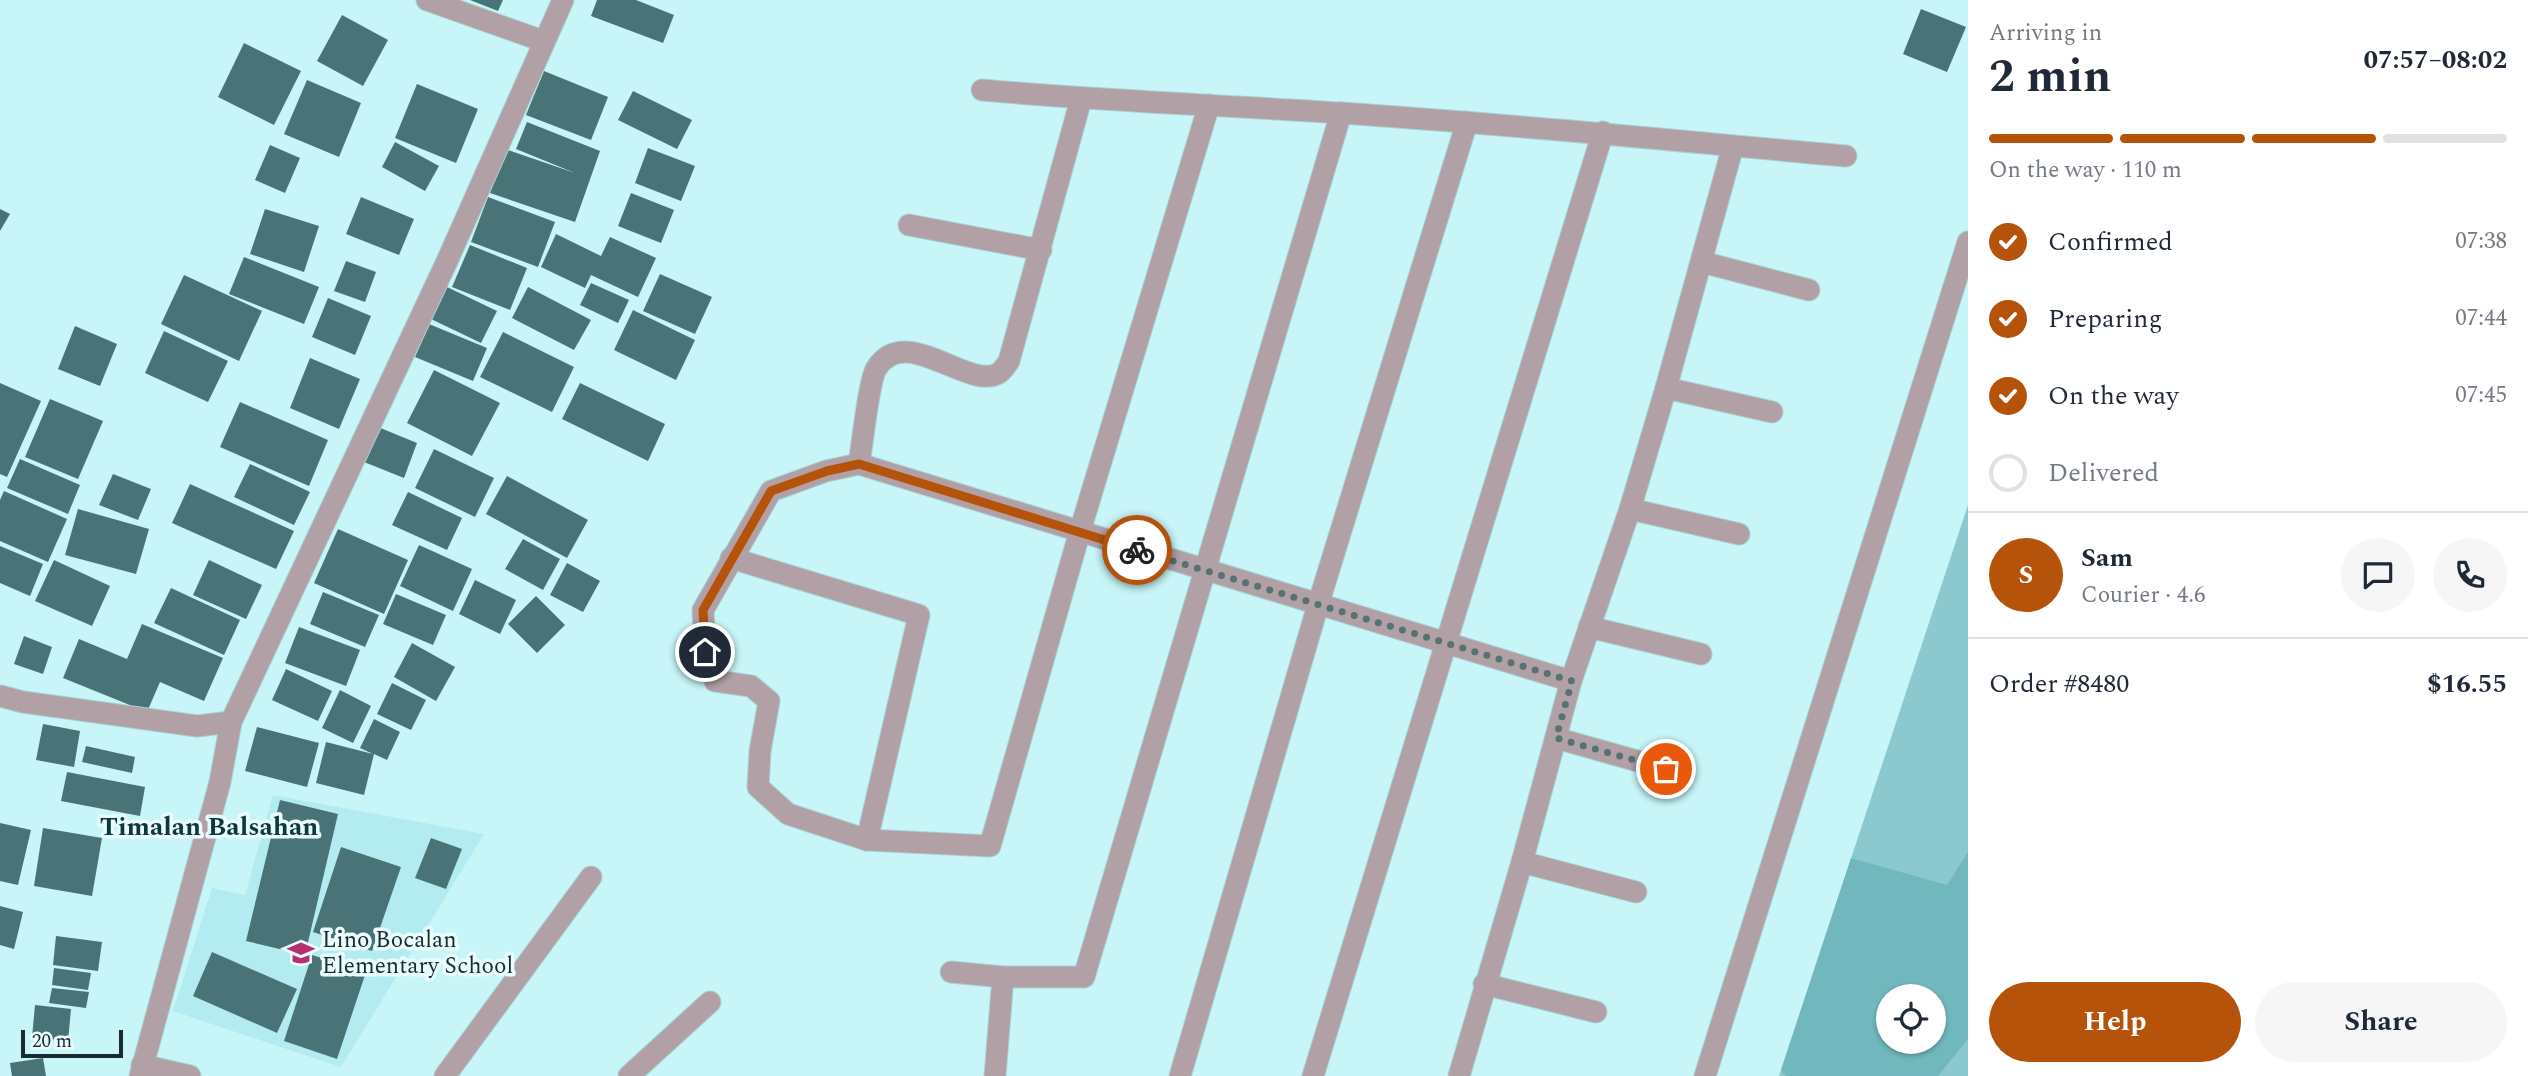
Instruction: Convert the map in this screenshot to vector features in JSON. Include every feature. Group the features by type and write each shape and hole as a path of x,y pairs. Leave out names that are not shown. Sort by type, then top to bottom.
{"street":[{"path":"427,0 543,41"},
{"path":"190,1076 141,1071 220,782 231,722 448,259 563,0"},
{"path":"982,90 1081,99 1340,113 1602,132 1846,156"},
{"path":"859,464 874,371 888,354 903,351 984,376 999,373 1009,360 1081,99"},
{"path":"1209,105 1080,531 990,846 867,840 788,814 758,787 760,751 769,701 751,686 715,681 705,652 703,610 771,491 827,471 859,464 1080,531 1203,570 1572,681"},
{"path":"951,972 1003,977 1084,977 1340,113"},
{"path":"1180,1076 1318,605 1467,122"},
{"path":"1313,1076 1602,132"},
{"path":"1459,1076 1572,681 1630,509 1666,388 1733,146"},
{"path":"909,225 1041,250"},
{"path":"1705,1076 1968,242"},
{"path":"1702,262 1809,290"},
{"path":"1666,388 1772,412"},
{"path":"1630,509 1739,534"},
{"path":"731,558 919,615 867,840"},
{"path":"1590,627 1701,654"},
{"path":"0,696 23,702 197,726 231,722"},
{"path":"1556,738 1666,769"},
{"path":"1522,862 1636,892"},
{"path":"445,1076 591,877"},
{"path":"995,1076 1003,977"},
{"path":"1484,984 1596,1012"},
{"path":"629,1076 710,1002"}],"shaded area":[{"path":"1968,505 1968,1076 1779,1076"},
{"name":"Lino Bocalan Elementary School","path":"273,795 484,834 341,1067 173,1011 212,888 245,895"},
{"path":"1968,852 1968,1039 1938,1076 1786,1076 1781,1070 1851,858 1947,885"}],"building":[{"path":"470,0 503,0 498,11"},
{"path":"597,0 636,0 674,15 663,43 591,16"},
{"path":"1921,9 1966,27 1947,72 1903,54"},
{"path":"342,15 388,40 363,86 317,61"},
{"path":"244,43 301,71 274,125 218,97"},
{"path":"544,71 608,97 591,140 526,115"},
{"path":"307,80 361,103 339,157 284,134"},
{"path":"417,84 478,109 456,163 395,138"},
{"path":"633,91 692,120 677,149 618,120"},
{"path":"527,122 600,151 575,222 490,193 505,149 575,173 516,149"},
{"path":"395,142 439,166 425,191 382,167"},
{"path":"270,145 300,158 285,193 255,180"},
{"path":"648,148 695,166 681,201 635,183"},
{"path":"631,193 674,210 661,243 618,226"},
{"path":"361,197 414,219 399,255 346,234"},
{"path":"488,197 555,222 538,267 471,242"},
{"path":"0,209 10,214 0,231"},
{"path":"265,209 319,226 304,272 250,254"},
{"path":"556,234 601,256 610,237 656,258 638,297 591,275 585,288 541,267"},
{"path":"470,245 527,268 510,310 452,287"},
{"path":"244,257 319,287 304,324 229,294"},
{"path":"346,261 376,272 365,302 334,291"},
{"path":"660,274 712,297 695,334 643,311"},
{"path":"184,275 262,311 239,361 161,324"},
{"path":"591,283 629,300 618,323 580,305"},
{"path":"447,287 497,311 481,343 431,319"},
{"path":"528,287 591,320 574,350 512,318"},
{"path":"328,298 371,316 355,355 312,337"},
{"path":"633,310 695,340 676,380 614,350"},
{"path":"429,324 487,348 473,381 415,357"},
{"path":"75,326 117,344 100,386 58,369"},
{"path":"164,331 228,361 208,402 145,373"},
{"path":"503,332 574,367 552,412 480,377"},
{"path":"310,358 360,379 339,429 290,408"},
{"path":"434,370 500,403 472,456 407,423"},
{"path":"0,383 41,401 7,477 0,474"},
{"path":"580,383 665,424 648,461 562,419"},
{"path":"50,399 103,421 78,479 25,457"},
{"path":"240,402 328,440 309,486 220,447"},
{"path":"378,427 417,443 404,478 364,462"},
{"path":"434,449 494,478 475,517 415,488"},
{"path":"20,459 80,485 68,514 7,488"},
{"path":"250,464 310,492 294,525 234,497"},
{"path":"113,474 151,489 138,520 99,505"},
{"path":"507,476 588,520 567,558 486,514"},
{"path":"190,484 294,531 276,569 172,523"},
{"path":"4,491 67,519 48,562 0,541 0,500"},
{"path":"408,492 462,518 447,550 392,525"},
{"path":"78,509 149,529 136,574 65,555"},
{"path":"338,529 408,560 384,614 314,583"},
{"path":"523,539 560,559 543,590 505,569"},
{"path":"419,545 472,569 453,611 400,586"},
{"path":"0,546 43,564 30,596 0,583"},
{"path":"54,560 110,586 92,626 35,601"},
{"path":"209,560 262,585 246,619 193,595"},
{"path":"567,563 600,581 583,612 550,595"},
{"path":"475,580 516,600 500,634 459,614"},
{"path":"171,588 240,620 224,655 154,623"},
{"path":"323,592 379,615 365,647 310,624"},
{"path":"396,594 446,615 433,645 383,624"},
{"path":"536,596 565,625 537,653 508,624"},
{"path":"142,624 223,658 204,701 160,682 147,712 63,678 79,639 127,659"},
{"path":"299,627 360,650 346,686 285,663"},
{"path":"24,636 52,647 43,674 14,664"},
{"path":"412,643 455,667 436,701 394,677"},
{"path":"286,669 332,691 318,721 272,700"},
{"path":"392,683 426,700 411,730 377,714"},
{"path":"340,690 371,706 353,743 322,728"},
{"path":"374,719 400,732 387,760 374,754 364,795 316,783 326,742 373,754 360,748"},
{"path":"43,724 80,731 74,767 36,760"},
{"path":"257,727 319,743 307,787 245,771"},
{"path":"86,746 135,757 132,773 82,762"},
{"path":"67,772 145,787 140,816 61,801"},
{"path":"280,800 338,814 305,955 246,941"},
{"path":"0,823 31,830 18,885 0,881"},
{"path":"43,828 102,838 92,896 34,886"},
{"path":"431,838 462,849 446,889 415,878"},
{"path":"341,847 401,867 372,951 313,932"},
{"path":"0,906 23,912 14,949 0,945"},
{"path":"56,936 102,942 98,971 53,965"},
{"path":"212,952 297,989 277,1033 193,996"},
{"path":"312,955 366,972 337,1059 284,1041"},
{"path":"54,968 91,973 88,990 52,985"},
{"path":"52,988 89,992 86,1008 49,1003"},
{"path":"35,1005 71,1009 68,1041 32,1037"},
{"path":"43,1058 46,1076 12,1076 10,1063"}],"way so far":[{"path":"1137,550 1572,681 1556,738 1666,769"}],"place":[{"name":"Lino Bocalan Elementary School","path":"301,953"}],"district":[{"name":"Timalan Balsahan","path":"209,827"}],"route":[{"path":"705,652 703,610 771,491 827,471 859,464 1137,550"}]}
